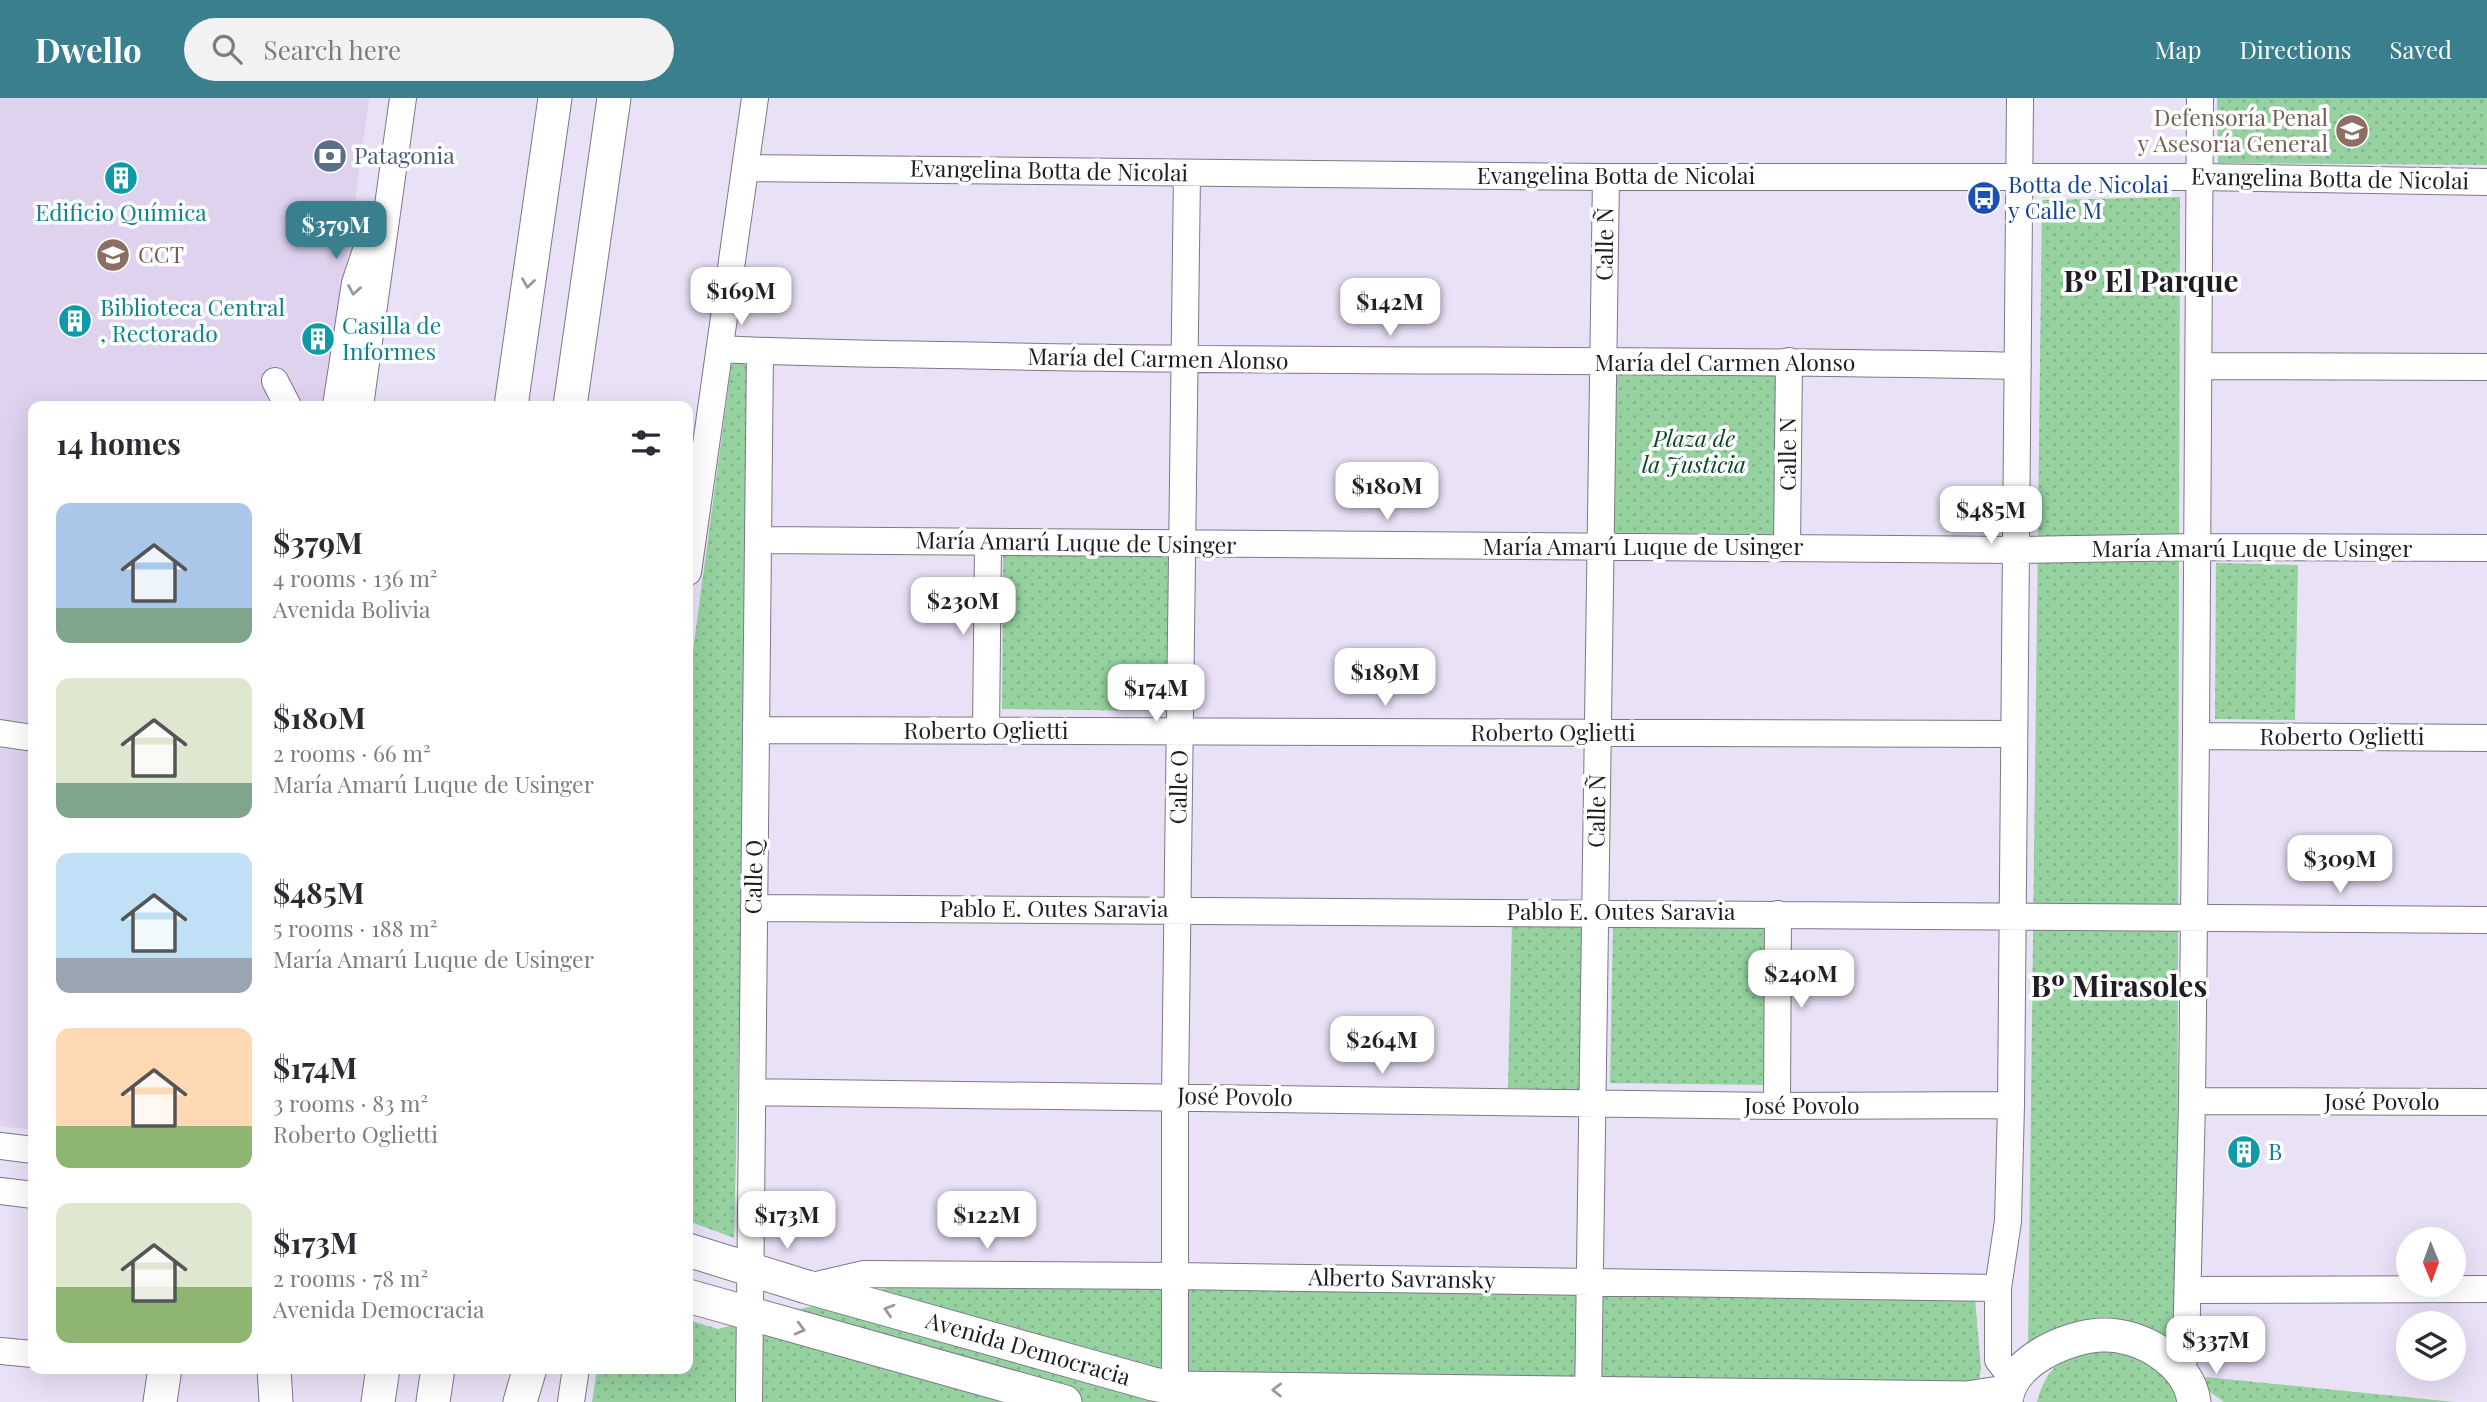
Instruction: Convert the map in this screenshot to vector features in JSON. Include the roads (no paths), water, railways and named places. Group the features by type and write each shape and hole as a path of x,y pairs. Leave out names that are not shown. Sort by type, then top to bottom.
{"main road":[{"path":"536,98 537,215"},
{"path":"512,398 555,98"},
{"path":"571,401 614,98"},
{"path":"595,218 638,98"},
{"name":"Avenida Democracia","path":"693,1251 807,1287 1153,1384 1175,1395 1967,1398 2009,1391"},
{"name":"Avenida Democracia","path":"693,1298 1065,1402"},
{"path":"2009,1391 2030,1363 2076,1339 2102,1335 2130,1339 2153,1348 2193,1392"},
{"path":"160,1402 164,1374"},
{"path":"274,1374 276,1402"},
{"path":"378,1402 382,1374"},
{"path":"433,1402 437,1374"},
{"path":"520,1402 528,1374"}],"street":[{"path":"361,401 403,98"},
{"path":"693,537 755,98"},
{"path":"2009,1391 1998,1360 1998,1288 2008,1221 2011,1105 2020,98"},
{"path":"2193,1392 2186,1350 2192,1101 2200,98"},
{"path":"337,401 355,283 378,211 398,130"},
{"name":"Evangelina Botta de Nicolai","path":"745,168 1606,177 2200,177 2487,182"},
{"name":"Calle O","path":"1175,1395 1175,1096 1187,173"},
{"name":"Calle Ñ","path":"1588,1398 1606,177"},
{"name":"María del Carmen Alonso","path":"720,349 1185,360 1604,363 1789,361 2018,366"},
{"name":"Calle Q","path":"749,1402 760,351"},
{"name":"Calle N","path":"1787,547 1789,361"},
{"path":"2199,366 2487,367"},
{"path":"275,381 285,401"},
{"name":"María Amarú Luque de Usinger","path":"758,540 2015,550 2197,547 2487,548"},
{"path":"986,731 988,543"},
{"name":"Roberto Oglietti","path":"756,730 2014,734"},
{"path":"0,733 28,737"},
{"name":"Roberto Oglietti","path":"2196,736 2487,737"},
{"name":"Pablo E. Outes Saravia","path":"754,908 2487,920"},
{"path":"1777,1106 1778,914"},
{"name":"José Povolo","path":"752,1092 1777,1106 2011,1105"},
{"name":"José Povolo","path":"2192,1101 2487,1102"},
{"path":"0,1146 28,1149"},
{"path":"0,1191 28,1194"},
{"name":"Alberto Savransky","path":"807,1287 864,1274 1998,1288"},
{"path":"2188,1290 2487,1289"},
{"path":"0,1350 28,1353"},
{"path":"571,1402 575,1374"}],"place":[{"name":"Defensoría Penal y Asesoría General","path":"2352,131"},
{"name":"Patagonia","path":"330,156"},
{"name":"Edificio Química","path":"121,178"},
{"name":"Botta de Nicolai y Calle M","path":"1984,198"},
{"name":"CCT","path":"113,255"},
{"name":"Biblioteca Central , Rectorado","path":"75,321"},
{"name":"Casilla de Informes","path":"318,339"},
{"name":"B","path":"2244,1152"}],"district":[{"name":"Bº El Parque","path":"2151,282"},
{"name":"Bº Mirasoles","path":"2119,987"}],"park label":[{"name":"Plaza de la Justicia","path":"1694,452"}]}
